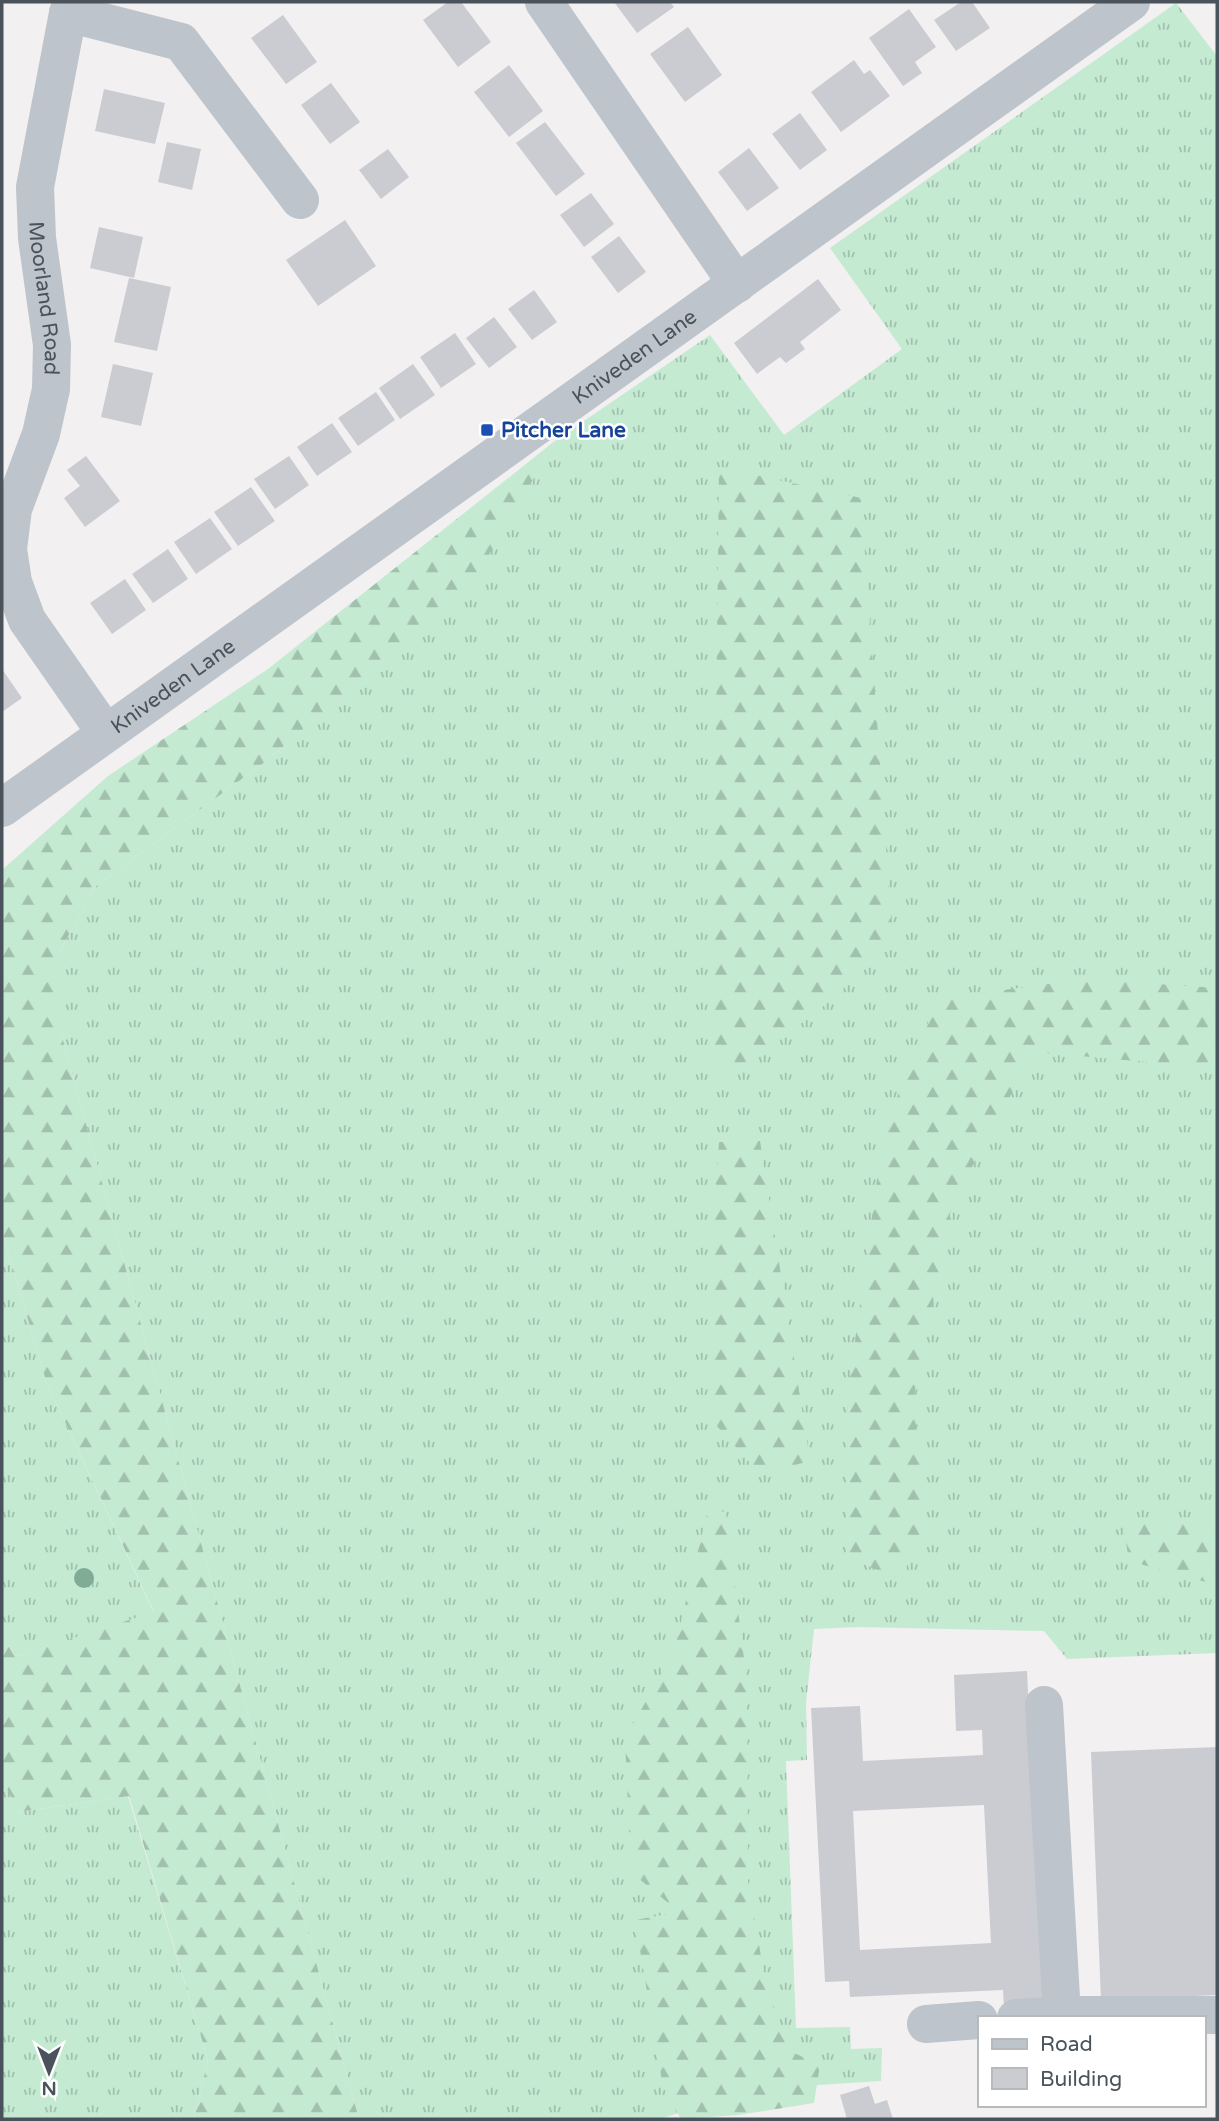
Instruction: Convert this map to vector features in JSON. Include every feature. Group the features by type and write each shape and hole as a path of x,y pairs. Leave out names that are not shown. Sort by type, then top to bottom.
{"street":[{"path":"544,2 737,284"},
{"name":"Kniveden Lane","path":"2,808 1131,2"},
{"path":"70,8 181,42 281,193"},
{"name":"Moorland Road","path":"70,8 35,187 37,238 52,345 51,389 41,434 13,509 8,549 13,582 27,620 105,732"},
{"path":"1044,1704 1062,2015"},
{"path":"1047,2016 1217,2015"},
{"path":"926,2024 978,2020"}],"green space":[{"path":"1176,3 1217,56 1217,1653 1067,1659 1044,1631 858,1627 814,1629 806,1703 807,1760 786,1761 796,2028 850,2027 851,2049 882,2048 881,2081 752,2089 660,2119 359,2119 60,1029 60,951 96,886 265,762 471,584 556,440 710,335 784,435 902,349 830,248"},
{"path":"556,440 472,584 265,762 96,886 60,951 60,1029 359,2119 194,2119 208,2060 129,1796 18,1812 2,1778 2,1638 17,1656 154,1612 46,1381 2,1231 2,870 108,776 268,669"},
{"path":"719,467 861,498 893,943 830,1001 753,1061 712,1068"},
{"path":"1085,979 1217,988 1217,1064 1182,1065 1034,1052 952,1204 913,1401 927,1519 901,1580 846,1557 848,1392 884,1128 938,999"},
{"path":"760,1141 810,1461 760,1474 715,1424 708,1354 719,1142"},
{"path":"2,1231 46,1381 154,1613 17,1656 2,1638"},
{"path":"709,1506 726,1513 747,1683 748,1882 766,1985 790,2051 820,2065 814,2103 738,2115 681,2119 663,2087 635,1920 679,1912 631,1872 625,1738 673,1654"},
{"path":"1162,1518 1217,1522 1217,1585 1129,1561 1124,1530"},
{"path":"2,1778 19,1812 128,1796 208,2060 194,2119 2,2119"}],"building":[{"path":"448,2 461,2 491,42 458,67 423,20"},
{"path":"614,2 670,2 674,7 637,33"},
{"path":"961,2 972,2 990,28 956,51 934,20"},
{"path":"909,9 936,47 915,62 922,73 903,86 869,38"},
{"path":"283,15 317,62 286,84 251,38"},
{"path":"688,27 722,75 685,102 650,54"},
{"path":"854,60 864,74 870,70 890,96 841,132 811,92"},
{"path":"509,65 543,111 509,137 474,92"},
{"path":"331,83 360,122 330,144 301,105"},
{"path":"104,89 165,103 155,144 95,131"},
{"path":"800,113 827,150 800,170 772,134"},
{"path":"545,122 585,174 556,196 516,143"},
{"path":"167,142 201,149 192,190 158,182"},
{"path":"749,148 779,188 747,211 718,172"},
{"path":"388,149 409,177 381,199 359,170"},
{"path":"591,193 614,224 584,247 560,215"},
{"path":"345,220 376,266 318,306 286,260"},
{"path":"99,227 143,237 134,278 90,268"},
{"path":"619,236 646,272 618,293 591,257"},
{"path":"129,278 171,287 157,351 114,342"},
{"path":"818,279 841,310 800,342 805,349 786,363 780,357 757,374 734,343"},
{"path":"534,290 557,322 532,340 508,309"},
{"path":"494,317 517,347 489,368 466,338"},
{"path":"455,333 476,364 441,388 420,357"},
{"path":"113,364 153,373 141,426 101,417"},
{"path":"413,364 435,395 400,419 379,388"},
{"path":"376,392 395,420 358,446 338,418"},
{"path":"332,423 352,452 317,476 297,447"},
{"path":"86,456 120,501 85,527 64,498 80,486 67,470"},
{"path":"289,456 309,485 275,509 254,479"},
{"path":"251,487 275,521 238,546 214,512"},
{"path":"210,518 232,549 196,574 174,542"},
{"path":"168,549 188,579 153,603 132,574"},
{"path":"125,579 146,610 112,634 90,603"},
{"path":"2,669 22,698 2,712"},
{"path":"1027,1671 1043,2007 1004,2009 1003,1990 850,1997 849,1981 825,1982 811,1708 860,1706 863,1761 983,1755 982,1730 956,1731 954,1675","holes":["984,1805 991,1943 860,1950 853,1811"]},
{"path":"1217,1747 1217,1995 1101,2000 1091,1752"},
{"path":"869,2086 875,2104 887,2100 893,2119 847,2119 840,2095"}],"place":[{"name":"Pitcher Lane","path":"487,430"}]}
